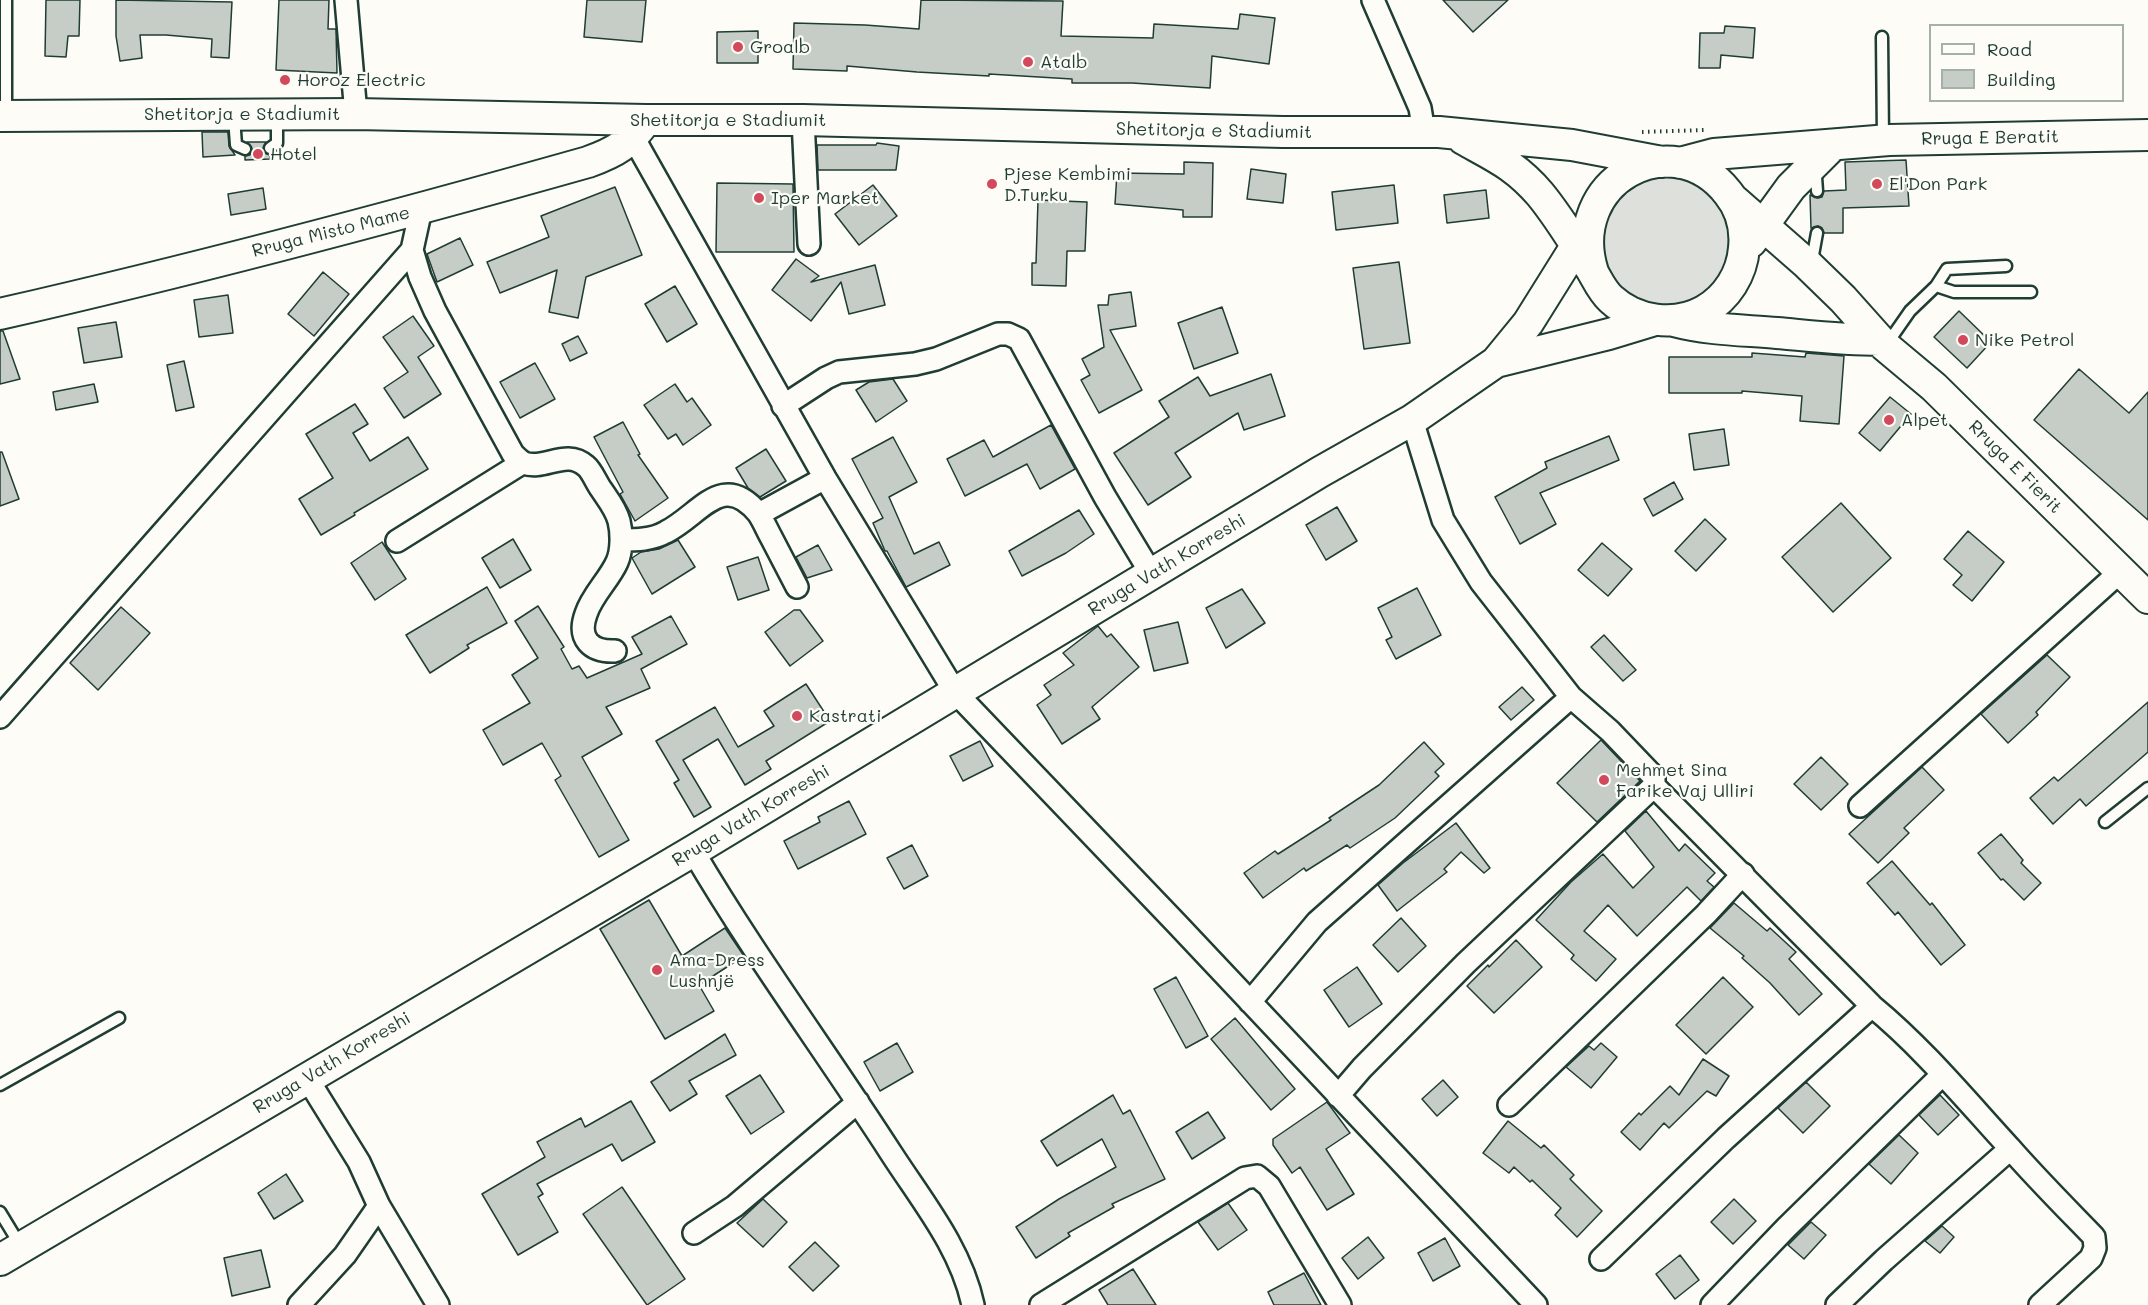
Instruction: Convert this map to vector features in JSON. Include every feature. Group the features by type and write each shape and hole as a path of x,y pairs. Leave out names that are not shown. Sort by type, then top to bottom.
{"main road":[{"name":"Shetitorja e Stadiumit","path":"3,116 356,114 640,129 803,120 1155,130 1424,132 1572,145 1671,163"},
{"name":"Rruga Misto Mame","path":"0,314 129,284 421,209 588,162 614,152 640,129"},
{"name":"Shetitorja e Stadiumit","path":"1456,135 1510,165 1582,237"},
{"name":"Rruga E Beratit","path":"1671,163 1714,154 1883,140 2148,135"},
{"path":"1804,261 1795,244 1793,220 1796,193 1833,145"},
{"path":"1663,320 1696,314 1718,301 1739,272 1743,255 1744,229 1740,213 1722,186 1710,175 1695,168 1671,163 1640,167 1619,177 1599,199 1582,237 1593,272 1600,286 1611,299 1624,309 1639,316 1710,328 1882,343"},
{"path":"1743,255 1762,225 1809,178"},
{"path":"1540,194 1551,215 1556,237 1555,262 1547,293"},
{"name":"Rruga E Fierit","path":"1732,199 1804,261 1843,299 1882,343 1934,387 2148,598"},
{"name":"Rruga Vath Korreshi","path":"11,1254 693,851 1320,472 1412,420 1496,362 1528,323 1582,237"},
{"name":"Rruga Vath Korreshi","path":"1496,362 1663,320"}],"street":[{"path":"346,0 356,114"},
{"path":"1373,0 1419,108 1424,132"},
{"path":"803,120 809,244"},
{"path":"640,129 783,406 955,692 1536,1305"},
{"path":"421,209 412,250 420,277 435,311 513,454 522,463 536,465 561,458 574,459 586,466 619,520 621,540 618,560 586,614 583,631 589,644 602,651 615,651"},
{"path":"0,717 412,250"},
{"path":"783,406 839,372 915,364 936,359 998,334 1008,334 1019,339 1105,497 1152,575"},
{"path":"1412,420 1443,520 1481,582 1571,697 1610,731 1654,777 1654,786 1872,1006 1943,1074 2010,1149 2094,1237 2095,1248 2091,1258 2040,1305"},
{"path":"398,541 522,463"},
{"path":"759,514 825,478"},
{"path":"621,540 645,539 665,533 688,519 715,496 729,493 741,497 759,514 797,587"},
{"path":"1860,806 2121,571"},
{"path":"1250,1002 1317,922 1571,697"},
{"path":"1338,1096 1362,1068 1467,963 1654,786"},
{"path":"693,851 736,922 858,1102 956,1253 973,1305"},
{"path":"1509,1105 1706,914 1743,874"},
{"path":"1600,1259 1726,1137 1872,1006"},
{"path":"1712,1305 1786,1228 1943,1074"},
{"path":"307,1078 359,1162 379,1206 438,1305"},
{"path":"694,1233 735,1206 858,1102"},
{"path":"1837,1305 1884,1260 2010,1149"},
{"path":"1041,1305 1245,1178 1257,1176 1269,1186 1340,1305"},
{"path":"299,1305 345,1255 379,1206"}],"lane":[{"path":"3,116 6,0"},
{"path":"1882,37 1883,140"},
{"path":"234,114 236,146 245,149"},
{"path":"270,148 277,142 277,114"},
{"path":"1804,261 1814,255 1817,233"},
{"path":"1882,343 1936,286 1947,269 2006,266"},
{"path":"1936,286 1954,292 2031,292"},
{"path":"2105,822 2148,788"},
{"path":"0,1085 119,1018"},
{"path":"0,1212 11,1254"}],"shaded area":[{"path":"1666,178 1691,182 1712,196 1726,217 1730,242 1726,267 1712,288 1691,302 1666,306 1641,302 1620,288 1606,267 1602,242 1606,217 1620,196 1641,182"}],"building":[{"path":"46,0 80,0 79,36 68,36 66,57 45,56"},
{"path":"116,0 232,2 229,58 211,57 212,39 140,35 142,58 120,61 116,36"},
{"path":"279,0 329,0 328,29 336,29 337,73 276,70"},
{"path":"587,0 646,0 642,42 584,37"},
{"path":"921,0 1063,1 1061,36 1153,38 1154,24 1238,29 1240,14 1275,18 1269,64 1212,56 1210,88 1132,83 1072,83 1072,79 917,72 847,66 847,71 793,69 794,23 919,29"},
{"path":"1443,0 1508,0 1473,32"},
{"path":"1725,26 1755,28 1753,58 1721,55 1720,68 1699,68 1700,33 1724,33"},
{"name":"Groalb","path":"758,31 758,63 717,63 717,32"},
{"path":"202,132 228,132 229,146 235,155 203,157"},
{"name":"Hotel","path":"247,142 266,142 263,149 264,153 270,155 270,159 245,160 245,156 250,155 252,149"},
{"path":"877,143 899,146 896,170 818,170 817,145 876,145"},
{"name":"El'Don Park","path":"1906,160 1909,206 1843,208 1843,233 1824,233 1818,226 1811,228 1810,195 1818,198 1822,197 1824,191 1846,190 1845,162"},
{"path":"1184,162 1213,163 1212,217 1183,217 1183,210 1115,204 1117,173 1184,174"},
{"path":"1251,169 1286,174 1283,203 1247,199"},
{"path":"717,183 793,184 794,252 716,252"},
{"path":"873,185 897,216 859,245 835,214"},
{"path":"1394,185 1398,223 1336,230 1332,192"},
{"path":"615,187 642,255 586,277 578,318 549,312 557,270 500,293 487,262 549,237 541,216"},
{"path":"263,188 266,209 231,215 228,194"},
{"path":"1486,190 1489,218 1447,223 1444,195"},
{"path":"1038,200 1087,202 1085,251 1067,251 1066,286 1032,285 1032,263 1036,263"},
{"path":"460,238 473,265 437,282 427,254"},
{"path":"796,259 819,276 811,282 875,265 885,305 849,314 841,282 811,321 772,290"},
{"path":"1399,262 1410,343 1364,349 1353,268"},
{"path":"323,272 349,294 314,336 288,314"},
{"path":"675,286 697,324 667,342 645,304"},
{"path":"1131,292 1136,326 1110,330 1142,390 1099,413 1081,380 1090,375 1082,359 1104,347 1098,305 1108,305 1109,295"},
{"path":"228,295 233,333 199,337 194,300"},
{"path":"1222,307 1238,353 1194,369 1178,323"},
{"name":"Nike Petrol","path":"1959,311 1991,342 1967,368 1934,337"},
{"path":"413,316 434,346 418,357 441,394 404,418 384,388 408,372 383,337"},
{"path":"116,322 122,357 84,363 78,328"},
{"path":"0,331 3,331 20,379 0,384"},
{"path":"578,336 587,353 570,361 562,344"},
{"path":"1752,353 1805,357 1806,353 1844,356 1839,424 1800,421 1802,396 1742,391 1742,393 1669,393 1669,357 1752,357"},
{"path":"184,361 194,407 176,411 167,365"},
{"path":"535,363 555,399 520,418 500,382"},
{"path":"2079,369 2129,413 2148,392 2148,520 2034,420"},
{"path":"1271,374 1285,416 1244,430 1238,413 1175,453 1191,477 1148,505 1114,453 1169,417 1159,401 1198,377 1210,396"},
{"path":"893,379 907,401 876,422 856,390 869,382"},
{"path":"94,384 98,402 56,410 53,392"},
{"path":"675,384 687,402 692,398 711,425 683,445 676,434 668,439 644,405"},
{"name":"Alpet","path":"1890,397 1911,414 1880,451 1859,433"},
{"path":"355,404 368,424 353,433 370,461 408,437 428,469 321,535 299,499 333,478 306,434"},
{"path":"623,422 640,454 638,455 668,498 635,521 620,494 623,492 594,437"},
{"path":"1051,425 1075,469 1040,489 1027,464 965,496 947,459 984,440 993,457"},
{"path":"1724,429 1729,465 1694,470 1689,434"},
{"path":"1609,436 1619,460 1540,493 1556,524 1520,544 1495,497 1547,468 1545,462"},
{"path":"893,437 917,482 889,497 914,554 939,542 950,565 906,587 885,551 873,523 883,518 852,459"},
{"path":"766,449 786,481 760,497 748,488 736,468"},
{"path":"0,452 2,452 19,499 0,506"},
{"path":"1674,482 1683,499 1653,516 1644,499"},
{"path":"1841,503 1891,558 1833,612 1782,557"},
{"path":"1337,507 1357,541 1326,560 1306,525"},
{"path":"1079,510 1094,534 1066,553 1022,576 1009,551"},
{"path":"1705,519 1726,539 1696,571 1675,551"},
{"path":"1968,531 2004,562 1972,601 1953,585 1962,575 1944,559"},
{"path":"513,539 531,570 500,588 482,558"},
{"path":"678,540 695,567 652,594 632,558 641,552 659,549"},
{"path":"382,542 406,579 375,600 351,563"},
{"path":"1602,543 1632,569 1608,596 1578,570"},
{"path":"818,545 832,570 807,578 796,557"},
{"path":"758,557 769,590 738,600 727,567"},
{"path":"487,587 507,623 467,645 469,648 430,673 406,635"},
{"path":"1417,588 1441,635 1396,659 1386,640 1392,637 1378,608"},
{"path":"1242,589 1265,623 1226,648 1206,608"},
{"path":"538,606 564,647 561,649 572,669 579,666 587,678 642,654 632,637 671,616 687,644 641,669 650,688 606,707 622,734 582,757 629,840 599,857 555,780 561,776 542,743 503,765 483,730 530,703 512,675 538,658 515,621"},
{"path":"121,607 150,633 98,690 70,663"},
{"path":"794,610 800,610 823,641 790,666 765,632"},
{"path":"1178,622 1188,663 1154,671 1144,630"},
{"path":"1098,626 1107,637 1111,634 1139,667 1092,707 1100,719 1062,744 1037,705 1051,695 1044,685 1074,665 1063,653"},
{"path":"1604,635 1636,670 1623,681 1591,647"},
{"path":"2047,655 2070,677 2036,712 2038,715 2008,743 1981,714"},
{"path":"806,684 830,721 766,761 771,769 745,785 718,739 683,760 711,807 694,817 674,783 679,780 656,741 715,707 738,747 774,726 764,711"},
{"path":"1522,687 1534,700 1511,720 1499,707"},
{"path":"2148,702 2148,752 2086,806 2080,799 2053,824 2030,798 2054,777 2058,781"},
{"name":"Mehmet Sina Farike Vaj Ulliri","path":"1601,740 1640,781 1597,822 1557,783"},
{"path":"980,741 993,766 963,781 950,756"},
{"path":"1424,742 1444,764 1435,772 1439,776 1395,818 1350,848 1347,845 1306,871 1304,868 1263,898 1244,873 1275,851 1278,854 1331,820 1329,818 1379,785"},
{"path":"1821,757 1848,784 1821,810 1794,784"},
{"path":"1922,767 1944,790 1904,828 1909,833 1878,863 1849,834"},
{"path":"849,801 866,834 798,869 784,841 820,822 818,817"},
{"path":"1646,811 1679,851 1685,844 1715,873 1707,881 1714,887 1701,901 1687,887 1637,936 1608,905 1584,931 1616,959 1596,981 1571,959 1574,955 1536,920 1571,882 1603,854 1633,888 1654,867 1625,831"},
{"path":"1456,823 1490,868 1484,873 1461,852 1444,869 1447,872 1397,911 1378,885"},
{"path":"2001,834 2023,860 2021,863 2041,883 2024,900 2003,879 2001,880 1978,853"},
{"path":"912,845 928,876 904,889 887,858"},
{"path":"1892,861 1930,905 1932,903 1965,945 1941,965 1898,912 1895,915 1867,883"},
{"name":"Ama-Dress Lushnjë","path":"649,900 682,956 725,928 744,956 699,985 714,1011 665,1039 600,929"},
{"path":"1734,903 1767,931 1770,928 1796,952 1789,959 1822,994 1799,1015 1770,983 1742,958 1744,956 1710,928"},
{"path":"1401,918 1426,946 1398,972 1373,945"},
{"path":"1516,940 1542,967 1494,1013 1467,986"},
{"path":"1357,967 1382,1004 1349,1027 1324,990"},
{"path":"1176,977 1208,1036 1186,1048 1154,989"},
{"path":"1723,977 1753,1007 1706,1054 1676,1025"},
{"path":"1235,1018 1295,1089 1271,1110 1211,1039"},
{"path":"725,1034 736,1055 689,1081 697,1094 670,1111 651,1082"},
{"path":"897,1043 913,1072 880,1091 864,1062"},
{"path":"1601,1043 1617,1057 1591,1088 1566,1067 1589,1046 1594,1050"},
{"path":"1703,1059 1729,1076 1716,1096 1707,1091 1669,1128 1664,1123 1640,1150 1621,1132 1670,1086 1679,1095"},
{"path":"760,1075 784,1112 751,1134 726,1096"},
{"path":"1443,1080 1458,1097 1437,1116 1422,1099"},
{"path":"1806,1082 1830,1106 1803,1133 1778,1108"},
{"path":"1113,1095 1123,1114 1130,1110 1165,1179 1112,1204 1114,1207 1068,1233 1070,1236 1036,1258 1016,1227 1059,1199 1116,1167 1102,1139 1057,1166 1041,1141"},
{"path":"1940,1095 1959,1115 1938,1135 1919,1115"},
{"path":"631,1101 655,1142 622,1161 612,1144 537,1184 543,1194 538,1197 558,1232 518,1255 482,1194 545,1157 537,1142 581,1118 585,1127"},
{"path":"1327,1102 1350,1133 1326,1149 1354,1194 1327,1210 1300,1167 1292,1173 1273,1145 1273,1139"},
{"path":"1208,1112 1225,1138 1192,1159 1176,1132"},
{"path":"1508,1121 1541,1148 1544,1145 1574,1175 1570,1179 1602,1211 1577,1237 1555,1215 1561,1208 1532,1180 1530,1182 1514,1167 1509,1173 1483,1153"},
{"path":"1899,1135 1918,1153 1891,1184 1869,1164"},
{"path":"286,1174 303,1201 274,1219 258,1193"},
{"path":"622,1187 685,1279 647,1305 583,1214"},
{"path":"763,1199 787,1222 763,1247 737,1223"},
{"path":"1734,1199 1756,1221 1733,1244 1711,1222"},
{"path":"1228,1203 1247,1230 1218,1250 1198,1222"},
{"path":"1811,1222 1826,1235 1804,1259 1788,1245"},
{"path":"1942,1226 1954,1237 1940,1253 1925,1241"},
{"path":"1368,1237 1384,1258 1358,1279 1342,1258"},
{"path":"1445,1238 1460,1266 1433,1281 1418,1253"},
{"path":"815,1242 839,1266 813,1291 789,1267"},
{"path":"261,1250 270,1287 232,1296 224,1258"},
{"path":"1680,1255 1699,1280 1675,1299 1656,1274"},
{"path":"1133,1269 1156,1305 1108,1305 1099,1290"},
{"path":"1304,1273 1321,1305 1274,1305 1268,1292"}],"place":[{"name":"Groalb","path":"738,47"},
{"name":"Atalb","path":"1028,62"},
{"name":"Horoz Electric","path":"285,80"},
{"name":"Hotel","path":"258,154"},
{"name":"Pjese Kembimi D.Turku","path":"992,184"},
{"name":"El'Don Park","path":"1877,184"},
{"name":"Iper Market","path":"759,198"},
{"name":"Nike Petrol","path":"1963,340"},
{"name":"Alpet","path":"1889,420"},
{"name":"Kastrati","path":"797,716"},
{"name":"Mehmet Sina Farike Vaj Ulliri","path":"1604,780"},
{"name":"Ama-Dress Lushnjë","path":"657,970"}]}
